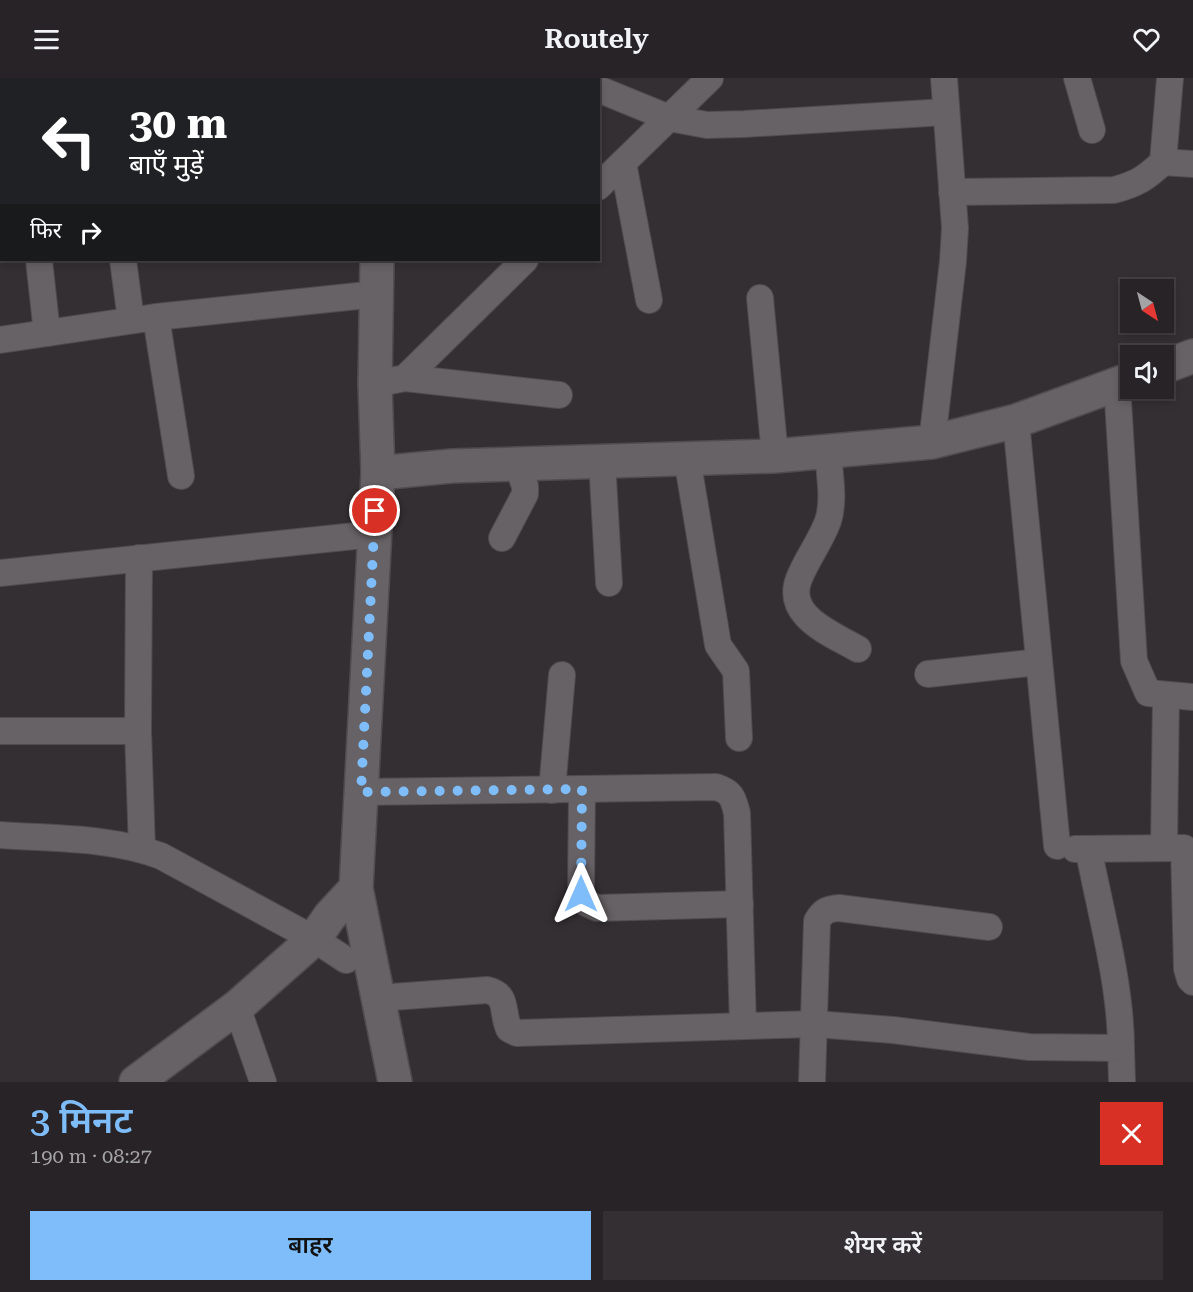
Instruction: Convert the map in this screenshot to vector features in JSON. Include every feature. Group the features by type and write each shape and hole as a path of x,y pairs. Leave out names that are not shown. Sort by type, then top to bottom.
{"street":[{"path":"600,185 710,78"},
{"path":"932,442 955,228 944,78"},
{"path":"1077,78 1092,130"},
{"path":"952,192 1114,190 1134,185 1146,178 1163,162 1170,78"},
{"path":"600,90 669,118 707,125 946,112"},
{"path":"1163,162 1193,164"},
{"path":"623,163 649,300"},
{"path":"39,261 47,333"},
{"path":"123,261 144,318 181,476"},
{"path":"377,261 376,294 390,381 376,507 356,888 395,1082"},
{"path":"390,381 524,261"},
{"path":"0,340 144,318 376,294"},
{"path":"760,298 775,456"},
{"path":"1174,363 1193,356"},
{"path":"390,381 559,395"},
{"path":"0,573 138,558 376,507 452,466 775,456 932,442 1016,421 1120,382"},
{"path":"1125,399 1134,661 1148,693 1193,697"},
{"path":"1016,421 1040,662 1074,851 1117,997 1121,1025 1122,1082"},
{"path":"828,451 831,503 829,519 799,578 797,599 801,611 809,621 858,650"},
{"path":"687,458 718,645 736,671 739,738"},
{"path":"602,461 609,583"},
{"path":"502,538 525,494 525,486 517,464"},
{"path":"138,558 138,731 142,849"},
{"path":"928,674 1040,662"},
{"path":"552,790 562,675"},
{"path":"1166,695 1180,848 1187,969 1193,981"},
{"path":"0,732 138,731"},
{"path":"361,792 716,787 727,790 733,798 737,813 743,1026"},
{"path":"582,789 581,894 586,903 597,908 740,904"},
{"path":"0,835 117,844 142,849 161,856 314,939 346,960"},
{"path":"1074,851 1180,848"},
{"path":"136,1082 237,1006 314,939 330,916 356,888"},
{"path":"812,1082 817,921 822,912 839,908 989,927"},
{"path":"379,998 487,990 496,992 503,1000 508,1029 517,1032 815,1024 893,1030 1029,1047 1121,1048"},
{"path":"237,1006 263,1082"}],"route":[{"path":"375,511 361,792 582,789 581,894"}]}
